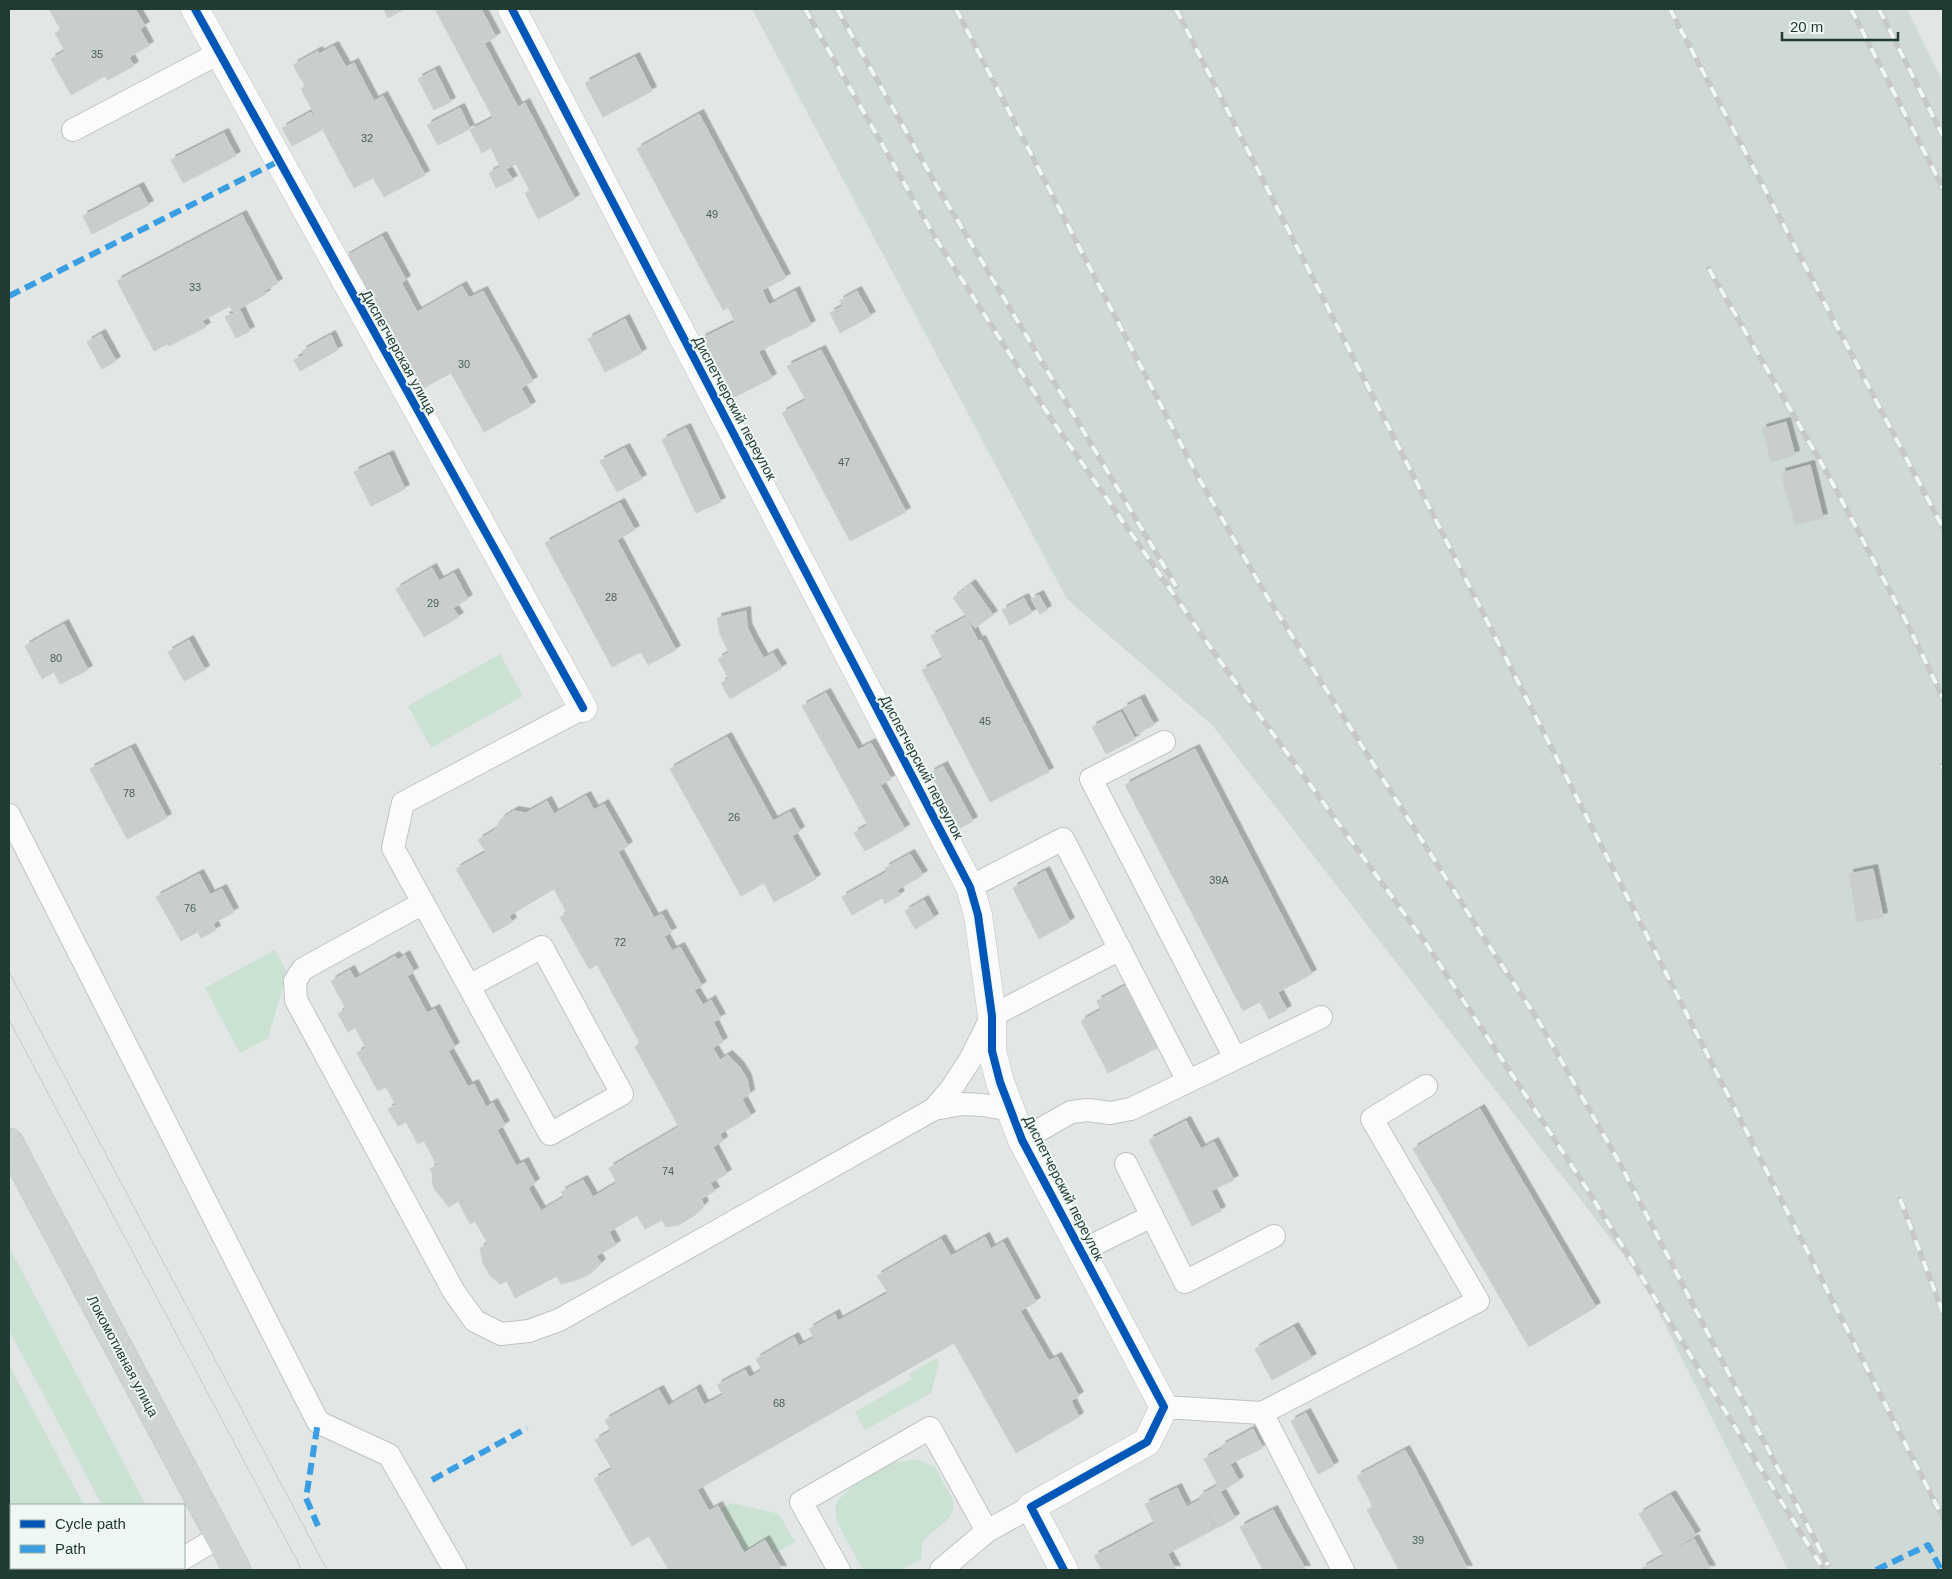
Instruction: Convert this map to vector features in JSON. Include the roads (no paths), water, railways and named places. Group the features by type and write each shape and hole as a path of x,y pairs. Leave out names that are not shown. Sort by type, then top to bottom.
{"main road":[{"name":"Локомотивная улица","path":"9,1142 237,1570"}],"street":[{"name":"Диспетчерская улица","path":"195,9 583,708"},
{"name":"Диспетчерский переулок","path":"512,9 970,887 978,915 992,1016 992,1052 1000,1082 1022,1140 1164,1407"},
{"path":"1064,1570 1031,1507 1147,1442 1164,1407"}],"lane":[{"path":"73,130 219,53"},
{"path":"469,986 542,947 622,1094 550,1134 393,848 403,803 583,708"},
{"path":"1164,742 1091,779 1235,1058"},
{"path":"9,815 318,1422 389,1455 454,1570"},
{"path":"970,887 1063,839 1188,1080"},
{"path":"423,903 304,969 295,981 296,1000 454,1292 474,1321 500,1334 529,1331 560,1320 934,1109 951,1090 970,1060 992,1016 1120,949"},
{"path":"1022,1140 1071,1112 1088,1110 1110,1113 1131,1109 1321,1017"},
{"path":"1164,1407 1262,1413 1478,1301 1372,1118 1426,1086"},
{"path":"934,1109 962,1104 983,1105 1011,1110"},
{"path":"1126,1164 1185,1282 1274,1236"},
{"path":"1081,1251 1152,1216"},
{"path":"1262,1413 1343,1570"},
{"path":"840,1570 801,1502 930,1428 987,1531"},
{"path":"941,1570 987,1531 1031,1507"},
{"path":"185,1557 219,1537"}],"tram line":[{"path":"9,972 327,1570"},
{"path":"9,1020 302,1570"}],"railway":[{"path":"805,9 936,239 1052,420 1225,668 1425,942 1587,1189 1824,1570"},
{"path":"837,9 938,188 1176,586"},
{"path":"956,9 1197,475 1266,595 1538,1020 1618,1160 1828,1565"},
{"path":"1176,9 1943,1518"},
{"path":"1670,9 1943,528"},
{"path":"1851,9 1943,188"},
{"path":"1879,9 1943,136"},
{"path":"1709,269 1827,473 1907,623 1943,698"},
{"path":"1900,1199 1943,1313"}]}
